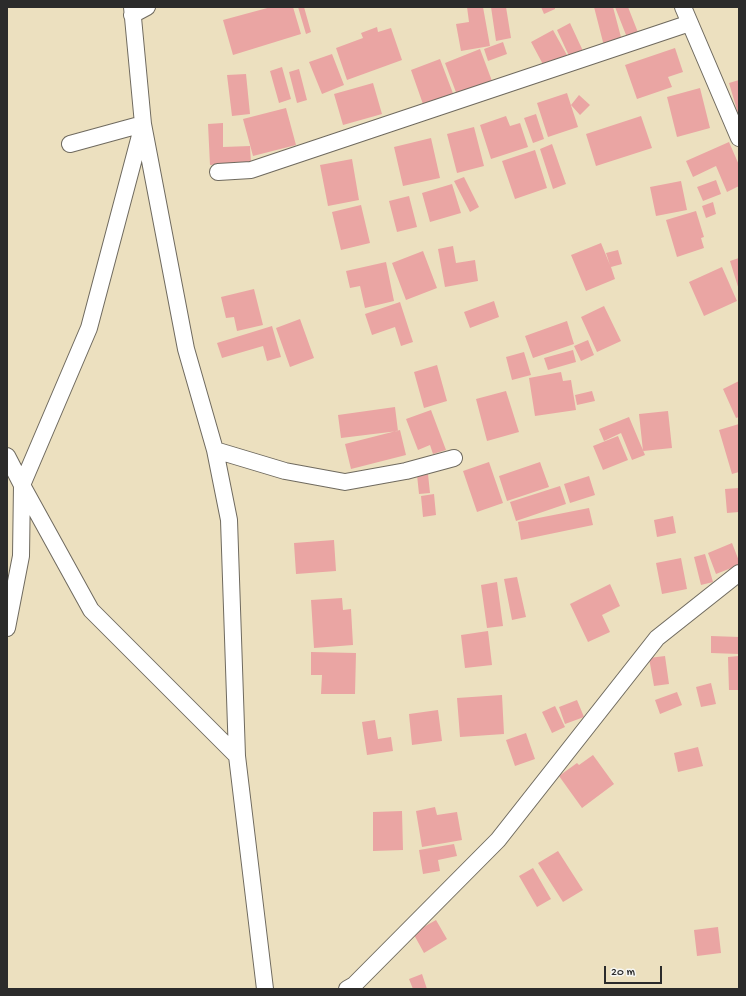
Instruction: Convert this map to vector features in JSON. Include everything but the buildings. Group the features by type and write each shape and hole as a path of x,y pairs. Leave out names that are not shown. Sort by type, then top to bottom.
{"street":[{"path":"147,7 132,11 142,124 186,349 215,450 229,520 237,756 268,988"},
{"path":"683,7 739,138"},
{"path":"218,172 252,170 690,23"},
{"path":"70,144 142,124"},
{"path":"7,628 21,556 22,485 89,328 142,124"},
{"path":"215,450 285,471 345,482 406,471 454,458"},
{"path":"7,456 91,610 237,756"},
{"path":"346,989 354,985 498,840 657,638 739,572"}]}
